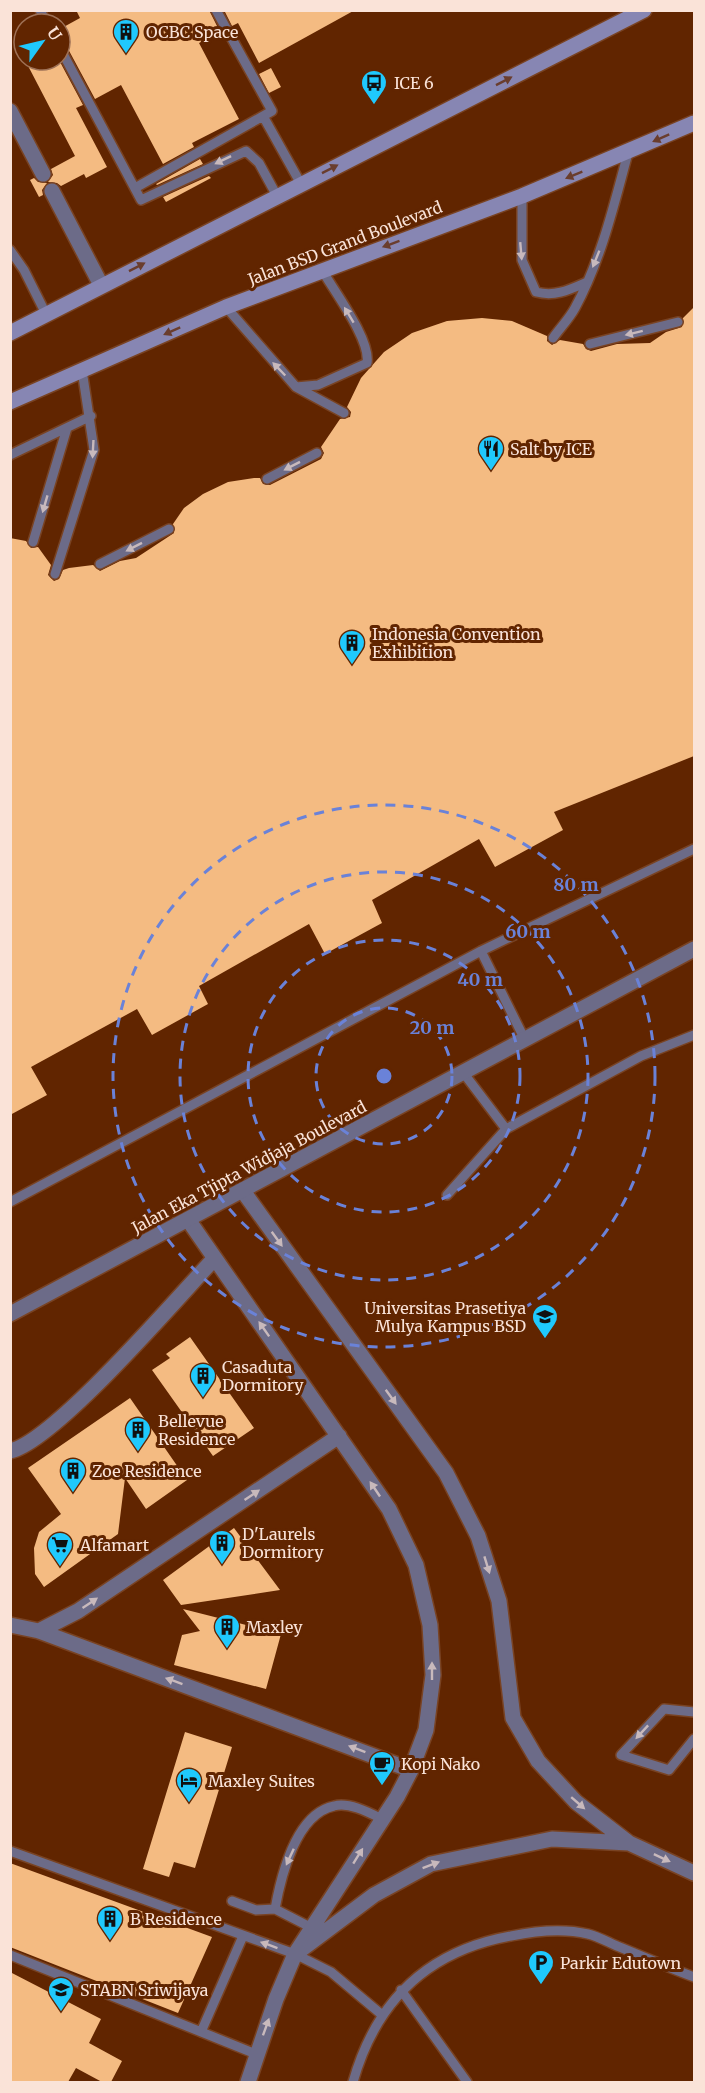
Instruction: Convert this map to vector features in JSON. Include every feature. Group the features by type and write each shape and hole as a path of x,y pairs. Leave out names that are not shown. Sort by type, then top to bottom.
{"main road":[{"path":"10,333 645,10"},
{"name":"Jalan BSD Grand Boulevard","path":"10,402 226,307 522,196 628,153 694,123"}],"street":[{"path":"10,111 43,174"},
{"path":"52,191 101,285"},
{"name":"Jalan Eka Tjipta Widjaja Boulevard","path":"10,1314 189,1221 462,1071 694,949"},
{"path":"243,1191 446,1473 478,1536 499,1601 513,1718 538,1761 576,1802 629,1842 694,1873"},
{"path":"189,1221 389,1509 417,1564 430,1624 433,1675 426,1730 411,1770 295,1954 256,2054 248,2082"},
{"path":"10,1451 18,1449 54,1424 116,1364 214,1258"},
{"path":"39,1631 78,1611 339,1436"},
{"path":"10,1625 39,1631 411,1770"},
{"path":"295,1954 374,1895 431,1864 552,1839 629,1842"}],"lane":[{"path":"135,188 272,111 216,10"},
{"path":"72,70 141,200 246,151 259,163 276,196"},
{"path":"263,116 301,184"},
{"path":"553,338 575,309 607,231 628,153"},
{"path":"522,196 522,260 536,292 546,295 563,293 586,282"},
{"path":"10,250 24,270 46,314"},
{"path":"296,387 318,384 367,363 368,357 361,336 322,270"},
{"path":"226,307 296,387 344,413"},
{"path":"590,344 678,322"},
{"path":"55,574 94,450 91,416 82,370"},
{"path":"10,455 91,416"},
{"path":"33,542 67,428"},
{"path":"267,479 317,453"},
{"path":"100,564 169,529"},
{"path":"10,1202 481,951 694,849"},
{"path":"481,951 524,1038"},
{"path":"447,1195 506,1129 641,1056 694,1035"},
{"path":"462,1071 506,1129"},
{"path":"694,1712 664,1710 621,1755 669,1770 687,1751 694,1739"},
{"path":"687,1751 694,1760"},
{"path":"275,1909 282,1875 305,1826 315,1813 336,1805 362,1809 382,1819"},
{"path":"10,1851 295,1954 331,1972 381,2014"},
{"path":"232,1901 256,1910 275,1909 312,1928"},
{"path":"353,2082 361,2054 381,2014 401,1990 429,1967 479,1942 540,1930 588,1934 694,1977"},
{"path":"201,2032 243,1935"},
{"path":"10,1955 256,2054"},
{"path":"401,1990 467,2082"}],"building":[{"path":"76,10 209,10 220,32 199,43 239,119 192,143 194,147 163,164 121,85 95,99 72,56 72,22 80,18"},
{"path":"224,10 355,10 259,63 238,23 232,26"},
{"path":"271,68 281,87 269,93 259,74"},
{"path":"31,72 65,72 83,105 76,108 107,167 86,178 84,174 61,186 48,182 53,175 51,169 75,156"},
{"path":"200,159 203,164 156,184"},
{"path":"209,176 211,178 166,202 163,197"},
{"path":"34,178 38,182 47,183 42,190 43,195 39,197 30,180"},
{"name":"Indonesia Convention Exhibition","path":"694,307 694,756 554,812 563,830 495,867 479,839 372,900 382,923 325,954 309,924 199,986 208,1004 152,1035 137,1009 31,1067 47,1095 10,1115 10,538 26,541 31,548 38,547 51,565 48,575 54,581 59,579 63,570 69,568 93,565 100,571 120,561 136,558 174,533 173,524 184,508 203,494 228,482 254,478 260,478 263,484 270,485 321,459 324,453 321,447 340,419 350,417 351,412 347,407 361,378 384,352 412,333 447,321 482,318 512,321 547,336 547,341 552,345 560,340 583,344 591,351 617,344 650,343 666,332 682,327 683,318"},
{"name":"Casaduta Dormitory","path":"190,1337 254,1428 213,1456 152,1370 170,1358 166,1354"},
{"path":"130,1398 187,1480 146,1509 125,1478 118,1534 44,1587 35,1574 34,1548 39,1532 61,1514 28,1468"},
{"name":"D'Laurels Dormitory","path":"234,1528 280,1590 181,1605 163,1580"},
{"name":"Maxley","path":"183,1609 281,1634 266,1689 174,1665 182,1635 200,1631"},
{"name":"Maxley Suites","path":"185,1732 232,1747 195,1868 174,1862 169,1877 143,1869"},
{"name":"B Residence","path":"10,1863 212,1937 178,2013 10,1947"},
{"path":"10,1972 101,2019 89,2043 122,2061 111,2082 102,2082 76,2068 68,2082 10,2082"}],"place":[{"name":"OCBC Space","path":"126,55"},
{"name":"ICE 6","path":"374,106"},
{"name":"Salt by ICE","path":"491,472"},
{"name":"Indonesia Convention Exhibition","path":"352,666"},
{"name":"Universitas Prasetiya Mulya Kampus BSD","path":"545,1340"},
{"name":"Casaduta Dormitory","path":"203,1399"},
{"name":"Bellevue Residence","path":"138,1453"},
{"name":"Zoe Residence","path":"73,1494"},
{"name":"D'Laurels Dormitory","path":"222,1566"},
{"name":"Alfamart","path":"60,1568"},
{"name":"Maxley","path":"227,1650"},
{"name":"Kopi Nako","path":"382,1787"},
{"name":"Maxley Suites","path":"189,1804"},
{"name":"B Residence","path":"110,1942"},
{"name":"Parkir Edutown","path":"541,1986"},
{"name":"STABN Sriwijaya","path":"61,2013"}]}
